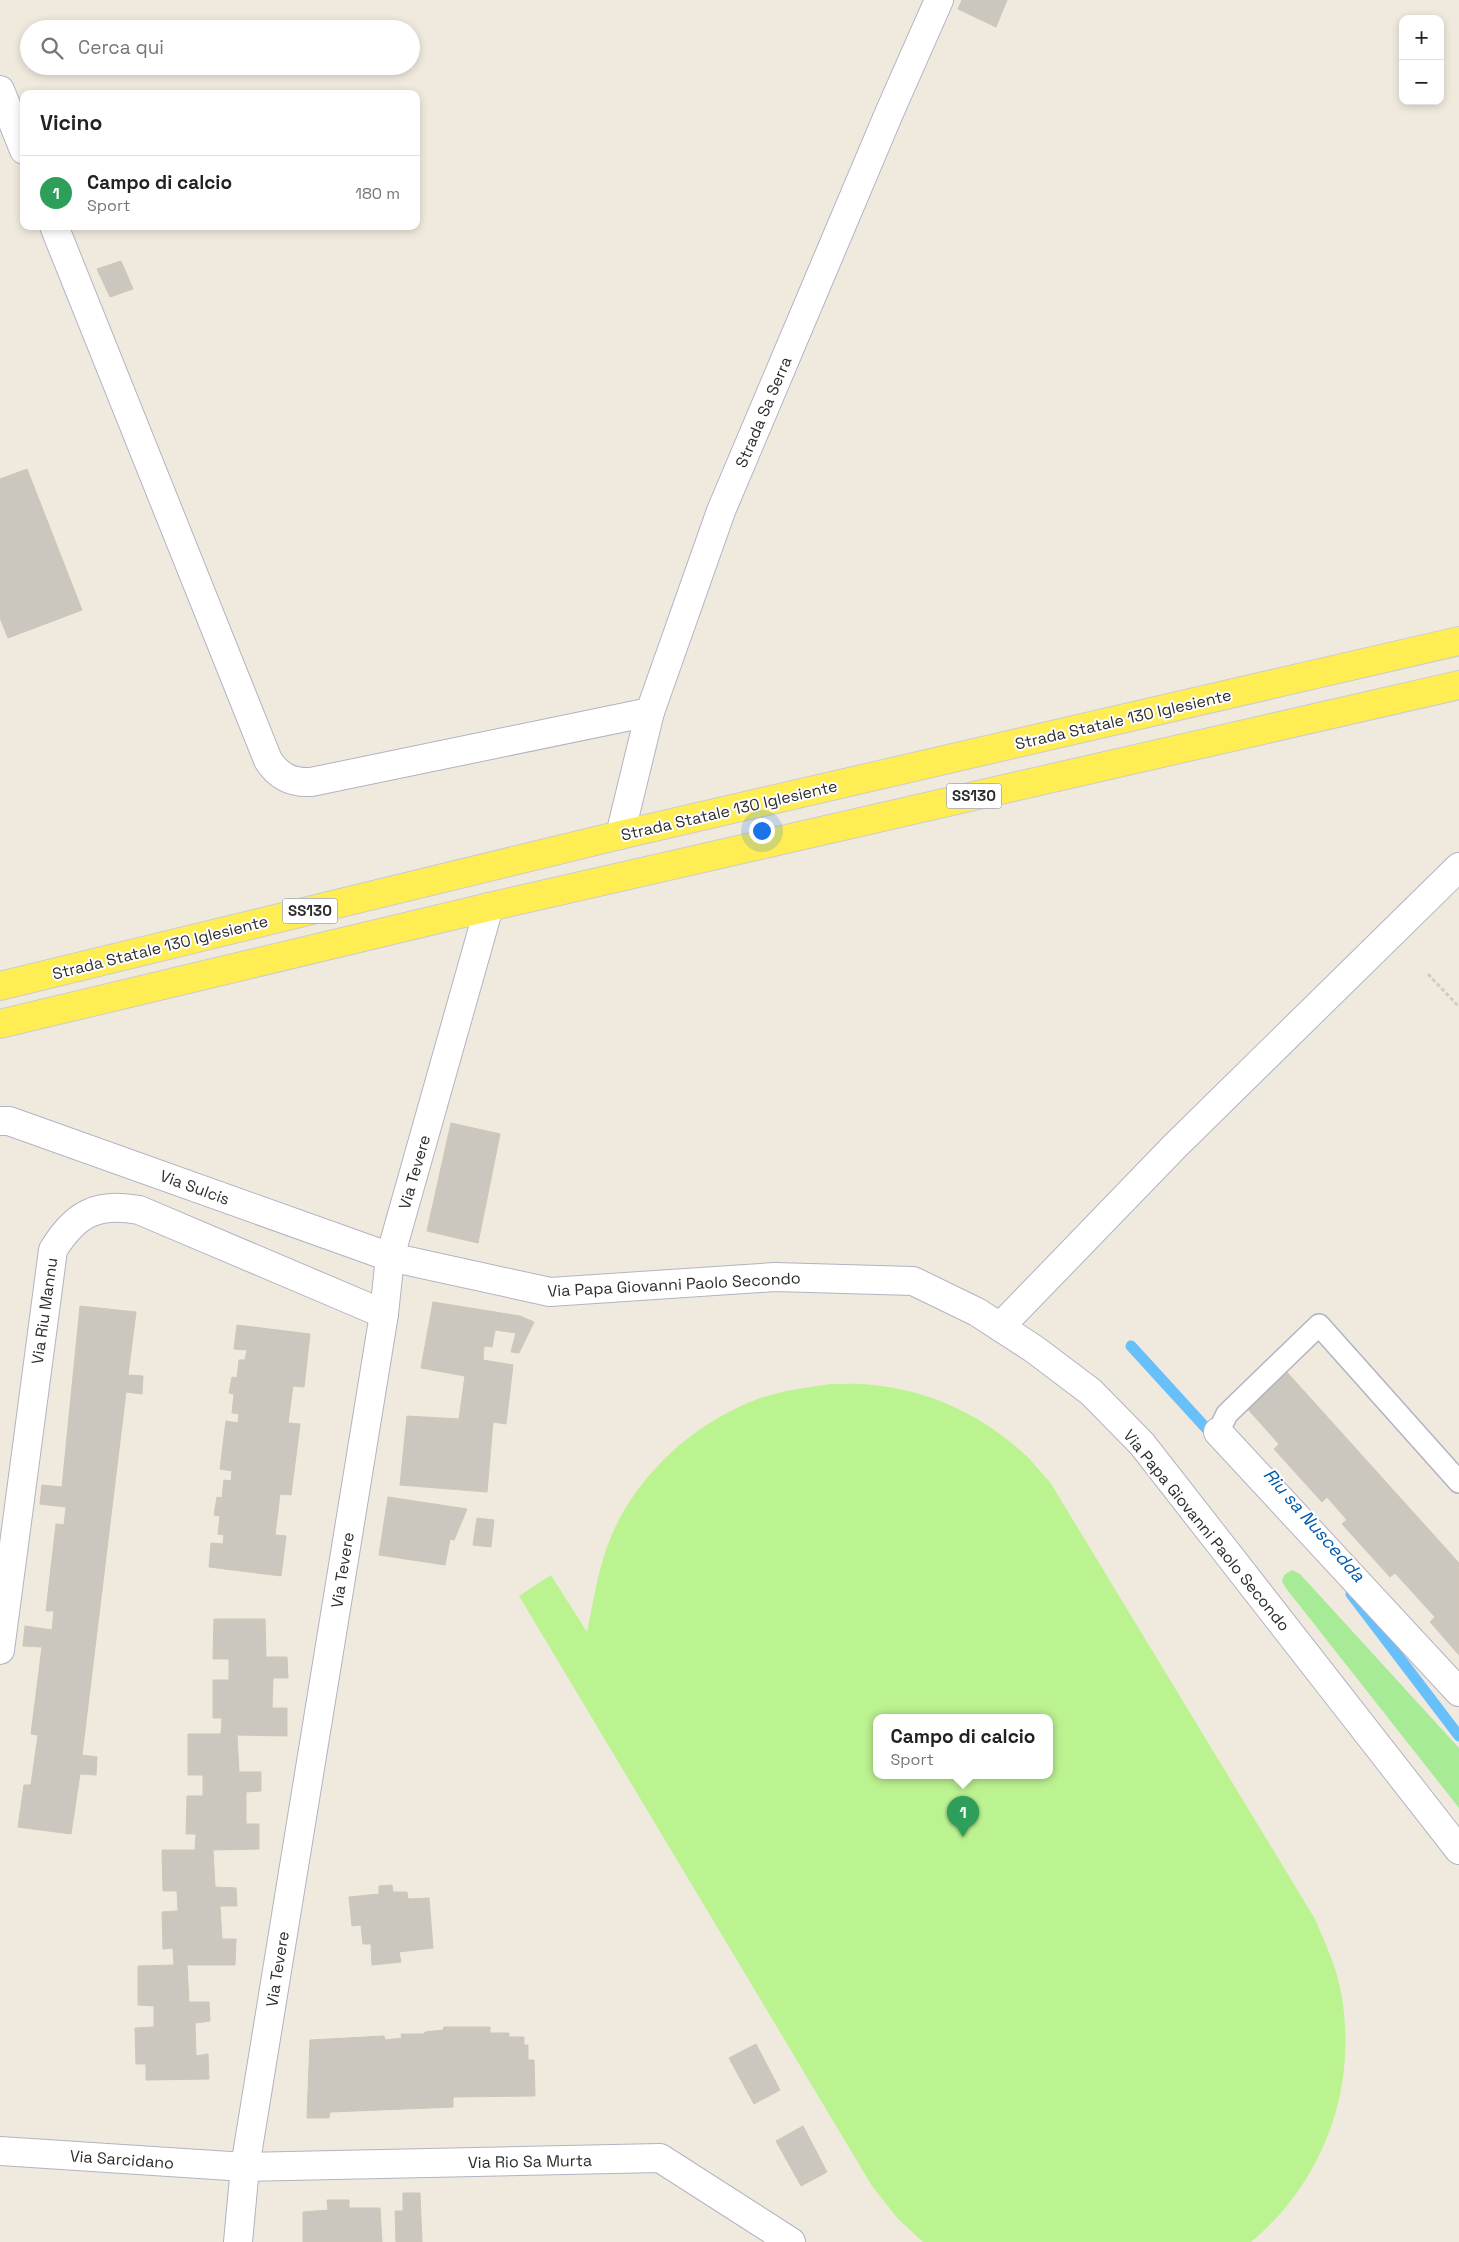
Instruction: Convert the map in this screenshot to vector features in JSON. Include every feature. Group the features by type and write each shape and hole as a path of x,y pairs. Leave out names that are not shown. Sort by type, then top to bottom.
{"main road":[{"name":"Strada Statale 130 Iglesiente","path":"0,986 620,835 1459,641"},
{"name":"SS130","path":"0,1024 489,907 1459,685"}],"street":[{"name":"Strada Sa Serra","path":"620,835 650,712 721,511 890,111 939,0"},
{"path":"0,90 20,140"},
{"path":"56,230 268,760 274,770 296,782 311,782 650,712"},
{"path":"1000,1327 1174,1146 1459,867"},
{"name":"Via Tevere","path":"238,2242 245,2167 384,1314 390,1257 489,907"},
{"name":"Via Sulcis","path":"0,1121 9,1121 390,1257"},
{"name":"Via Riu Mannu","path":"0,1650 53,1250 64,1231 80,1217 100,1208 120,1206 139,1210 384,1314"},
{"name":"Via Papa Giovanni Paolo Secondo","path":"390,1257 550,1292 775,1277 913,1281 977,1312 1034,1349 1091,1392 1142,1444 1459,1850"},
{"path":"1218,1432 1459,1692"},
{"name":"Via Sarcidano","path":"0,2151 245,2167"},
{"name":"Via Rio Sa Murta","path":"245,2167 660,2158 791,2242"}],"lane":[{"path":"1218,1432 1227,1414 1319,1325 1459,1482"}],"path":[{"path":"1428,974 1459,1007"}],"green space":[{"path":"831,1384 868,1384 914,1392 953,1406 989,1426 1032,1462 1050,1482 1315,1919 1335,1968 1342,1998 1345,2032 1344,2066 1339,2100 1329,2132 1315,2163 1298,2192 1276,2218 1251,2242 923,2242 898,2219 872,2186 519,1596 551,1575 587,1632 600,1568 607,1547 617,1523 646,1479 683,1442 704,1426 760,1398"},
{"path":"1292,1570 1300,1574 1459,1748 1459,1808 1285,1587 1282,1581 1284,1575"}],"building":[{"path":"962,0 1007,0 996,27 958,9"},
{"path":"121,261 133,289 110,297 97,269"},
{"path":"27,469 82,610 8,638 0,618 0,479"},
{"path":"451,1123 500,1134 478,1243 427,1231"},
{"path":"433,1302 520,1316 534,1322 519,1353 511,1352 516,1333 495,1330 492,1347 484,1346 483,1360 513,1365 506,1424 493,1422 487,1492 400,1485 407,1416 459,1419 465,1376 421,1368"},
{"path":"80,1306 136,1312 128,1375 143,1376 142,1394 126,1392 82,1755 97,1757 96,1775 80,1774 71,1834 18,1827 24,1785 31,1785 38,1735 31,1734 42,1647 23,1646 25,1626 52,1630 54,1611 46,1611 56,1524 64,1525 66,1507 40,1504 42,1485 62,1487"},
{"path":"237,1325 310,1334 304,1387 293,1386 288,1423 300,1424 291,1495 280,1494 275,1535 286,1536 281,1576 209,1567 211,1543 223,1544 224,1535 218,1534 220,1516 214,1515 217,1497 222,1498 224,1480 231,1481 232,1471 220,1469 226,1421 238,1423 239,1414 232,1413 234,1394 229,1393 232,1377 237,1378 239,1360 245,1360 247,1350 234,1349"},
{"path":"1285,1370 1459,1563 1459,1655 1430,1622 1435,1617 1395,1573 1390,1577 1342,1524 1347,1520 1327,1497 1322,1502 1274,1449 1279,1444 1245,1406"},
{"path":"388,1497 467,1509 454,1540 450,1539 445,1565 379,1555"},
{"path":"477,1518 494,1520 491,1547 473,1545"},
{"path":"214,1619 265,1619 266,1657 287,1657 288,1678 273,1678 272,1708 287,1708 287,1736 237,1735 239,1772 261,1772 261,1791 246,1792 246,1824 259,1824 259,1849 213,1850 215,1887 236,1888 237,1906 220,1906 222,1939 236,1939 235,1965 187,1965 189,2002 209,2002 210,2021 195,2023 196,2056 208,2054 209,2079 146,2080 146,2064 136,2064 135,2028 154,2027 154,2006 138,2005 138,1966 174,1965 173,1948 163,1949 162,1912 178,1911 177,1891 163,1891 162,1850 195,1850 196,1834 186,1834 187,1796 203,1796 203,1775 188,1775 188,1734 221,1734 222,1718 213,1718 213,1680 229,1680 229,1659 213,1659"},
{"path":"392,1885 393,1892 407,1892 408,1899 429,1898 433,1948 399,1952 401,1962 372,1965 371,1944 363,1944 361,1925 352,1926 349,1897 379,1894 379,1886"},
{"path":"444,2027 490,2027 490,2033 509,2033 509,2037 524,2037 524,2045 528,2045 528,2060 534,2060 535,2096 453,2097 453,2107 330,2112 329,2118 307,2118 310,2040 384,2036 385,2040 402,2038 401,2034 424,2034 425,2032 443,2030"},
{"path":"756,2044 780,2090 754,2104 729,2058"},
{"path":"803,2126 827,2172 801,2186 776,2141"},
{"path":"403,2193 420,2193 422,2242 396,2242 395,2211 403,2211"},
{"path":"327,2200 349,2200 349,2208 380,2208 382,2242 303,2242 303,2212 328,2210"}],"waterway":[{"name":"Riu sa Nuscedda","path":"1131,1346 1216,1439"},
{"name":"Riu sa Nuscedda","path":"1351,1594 1459,1736"}],"place":[{"name":"Campo di calcio","path":"963,1837"}]}
